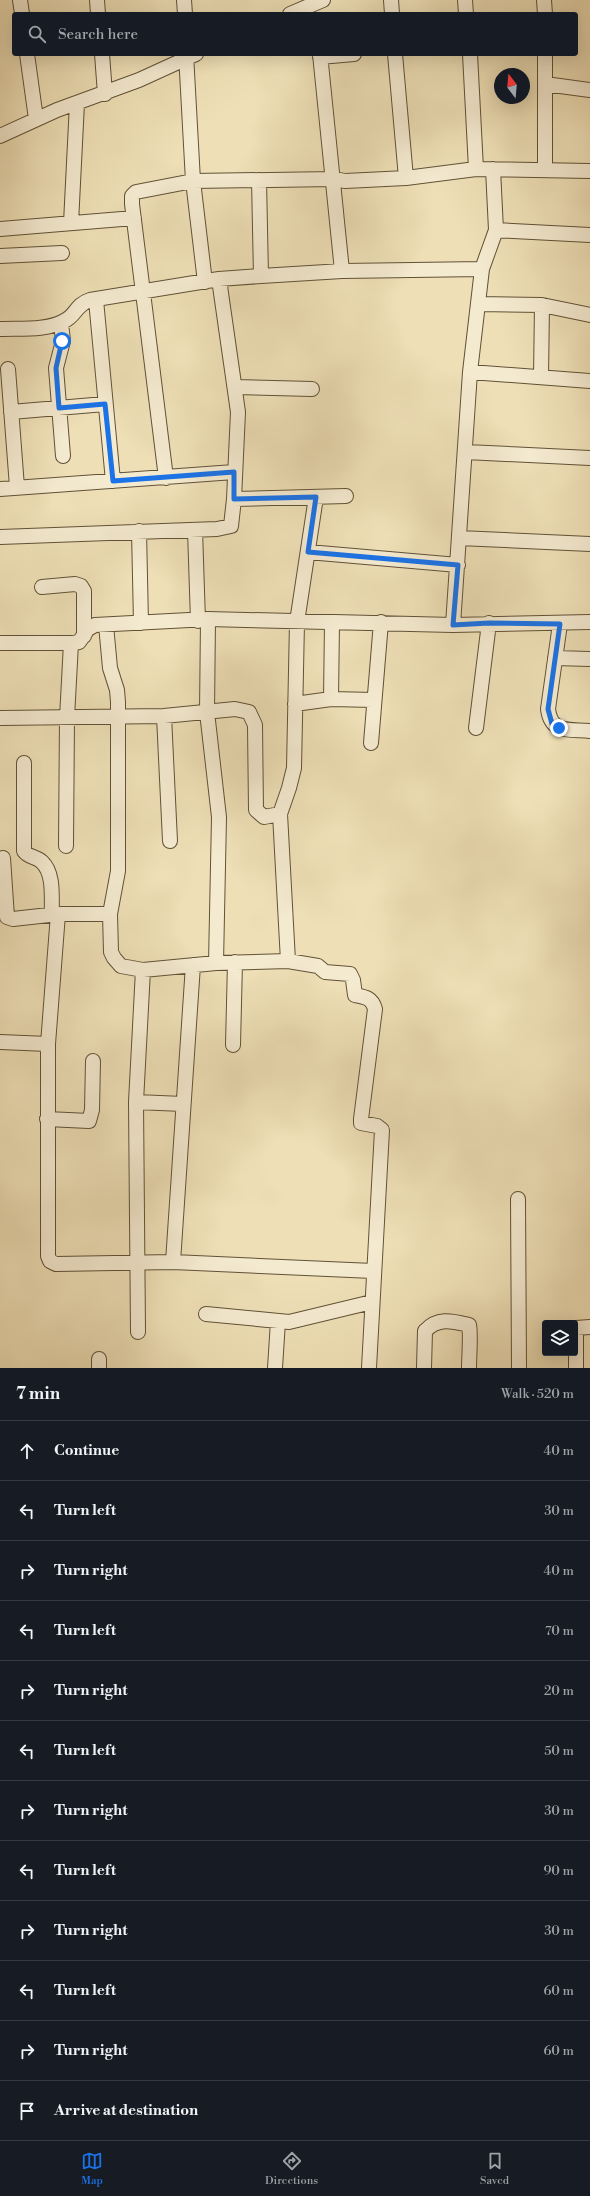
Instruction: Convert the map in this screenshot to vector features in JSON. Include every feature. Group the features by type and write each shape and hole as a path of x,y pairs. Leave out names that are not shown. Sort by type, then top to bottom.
{"street":[{"path":"20,0 22,12"},
{"path":"97,0 98,12"},
{"path":"184,0 185,12"},
{"path":"391,0 392,12"},
{"path":"465,0 466,12"},
{"path":"544,0 545,12"},
{"path":"295,12 313,5"},
{"path":"27,56 36,119"},
{"path":"102,56 105,94"},
{"path":"0,136 36,119 105,94 190,56 193,181 204,282"},
{"path":"320,56 334,179 342,271"},
{"path":"395,56 406,178"},
{"path":"470,56 476,170"},
{"path":"545,56 545,170"},
{"path":"545,84 590,90"},
{"path":"71,224 77,103"},
{"path":"166,478 134,218 132,196 136,192 193,181 334,179 345,181 406,178 476,170 590,171"},
{"path":"453,625 466,452 470,372 482,269 496,230 494,170"},
{"path":"259,180 261,276"},
{"path":"0,229 134,218"},
{"path":"496,230 590,235"},
{"path":"0,256 62,253"},
{"path":"0,329 45,326 61,323 72,315 81,303 219,279 342,271 482,269"},
{"path":"0,537 194,530 231,526 234,499 234,472 238,412 219,279"},
{"path":"96,300 113,481"},
{"path":"478,304 542,305 590,315"},
{"path":"541,377 542,305"},
{"path":"61,323 62,341 56,368 63,456"},
{"path":"8,369 17,488"},
{"path":"470,372 590,381"},
{"path":"235,387 312,389"},
{"path":"11,412 105,404"},
{"path":"466,452 590,458"},
{"path":"0,489 234,472"},
{"path":"234,499 346,496"},
{"path":"288,961 280,814 294,768 297,622 316,497"},
{"path":"194,530 203,620 207,712 219,817 216,963"},
{"path":"139,531 141,623"},
{"path":"460,538 590,544"},
{"path":"308,552 458,565"},
{"path":"42,587 75,584 81,586 84,591 84,636"},
{"path":"0,643 71,644 79,642 88,629 95,625 203,620 381,622 453,625 489,623 560,624 590,622"},
{"path":"331,699 332,622"},
{"path":"371,742 381,622"},
{"path":"476,728 489,623"},
{"path":"560,624 548,709 552,724 559,728 590,731"},
{"path":"106,625 110,668 118,690 118,870 110,914 112,952 114,958 121,966 143,970 235,962 288,961 318,966 325,972 350,974 353,980 355,995 370,998 375,1009 361,1118 361,1123 377,1126 382,1130 373,1271 370,1368"},
{"path":"66,846 67,718 71,644"},
{"path":"555,658 590,658"},
{"path":"295,704 331,699 374,700"},
{"path":"0,718 118,718 164,716 235,709 249,712 255,725 256,810 264,817 280,814"},
{"path":"164,716 170,841"},
{"path":"24,763 23,843 27,856"},
{"path":"110,914 55,915 13,919 6,917 1,858 27,856 42,862 47,869 50,880 55,915 48,1044 48,1256 50,1262 56,1264 173,1262 373,1271"},
{"path":"233,1045 235,962"},
{"path":"173,1262 193,965"},
{"path":"138,1332 136,1102 143,970"},
{"path":"0,1042 48,1044"},
{"path":"47,1119 89,1121 92,1110 93,1061"},
{"path":"136,1102 183,1104"},
{"path":"518,1199 519,1368"},
{"path":"206,1314 289,1322 372,1302"},
{"path":"424,1368 425,1331 431,1324 446,1320 469,1325 471,1330 469,1337 469,1368"},
{"path":"275,1368 278,1321"},
{"path":"576,1368 576,1328 590,1327"}],"route":[{"path":"62,341 56,368 59,408 105,404 113,481 234,472 234,499 316,497 308,552 458,565 453,625 489,623 560,624 548,709 552,724 559,728"}]}
